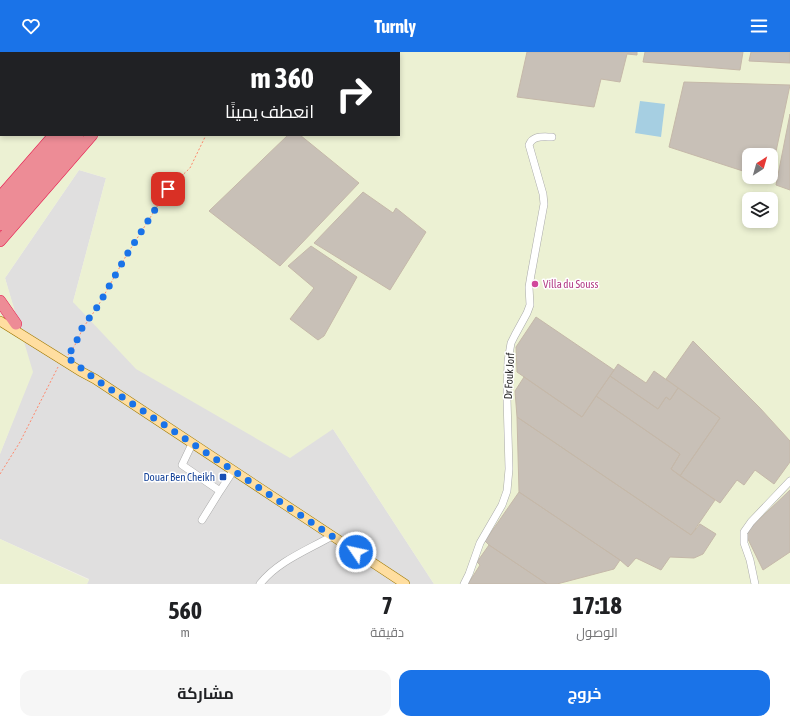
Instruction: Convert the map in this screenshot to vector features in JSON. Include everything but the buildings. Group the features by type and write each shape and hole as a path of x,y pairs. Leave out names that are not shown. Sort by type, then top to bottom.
{"highway":[{"path":"0,197 53,136"},
{"path":"0,211 65,136"},
{"path":"0,225 77,136"},
{"path":"0,241 91,136"},
{"path":"0,251 13,233 22,216"},
{"path":"0,301 16,324"}],"main road":[{"path":"0,312 95,379 404,584"},
{"path":"0,321 64,358"}],"street":[{"name":"Dr Fouk Jorf","path":"464,584 480,543 502,506 507,491 509,469 507,398 508,361 514,335 530,305 529,287 544,204 543,194 529,145 534,138 552,137"},
{"path":"192,444 182,465 220,491"},
{"path":"202,520 234,471"},
{"path":"755,584 750,560 744,543 744,532 751,522 790,481"},
{"path":"260,584 270,572 332,536"}],"path":[{"path":"0,474 28,427 64,358 75,345 82,328 98,306 126,256 165,194 190,168 206,136"}],"shaded area":[{"path":"79,170 106,178 73,302 333,429 434,584 87,584 89,579 0,539 0,454 32,372 5,278"}],"green space":[{"path":"400,52 790,52 790,584 434,584 333,429 290,458 136,369 73,302 106,178 79,170 5,278 33,372 0,454 0,136 400,136"},
{"path":"0,539 89,580 87,584 0,584"}],"water":[{"path":"640,101 665,104 661,137 635,133"}],"place":[{"name":"Villa du Souss","path":"535,284"},
{"name":"Douar Ben Cheikh","path":"223,477"}],"route":[{"path":"168,189 126,256 98,306 84,324 75,345 67,357 95,379 356,552"}]}
